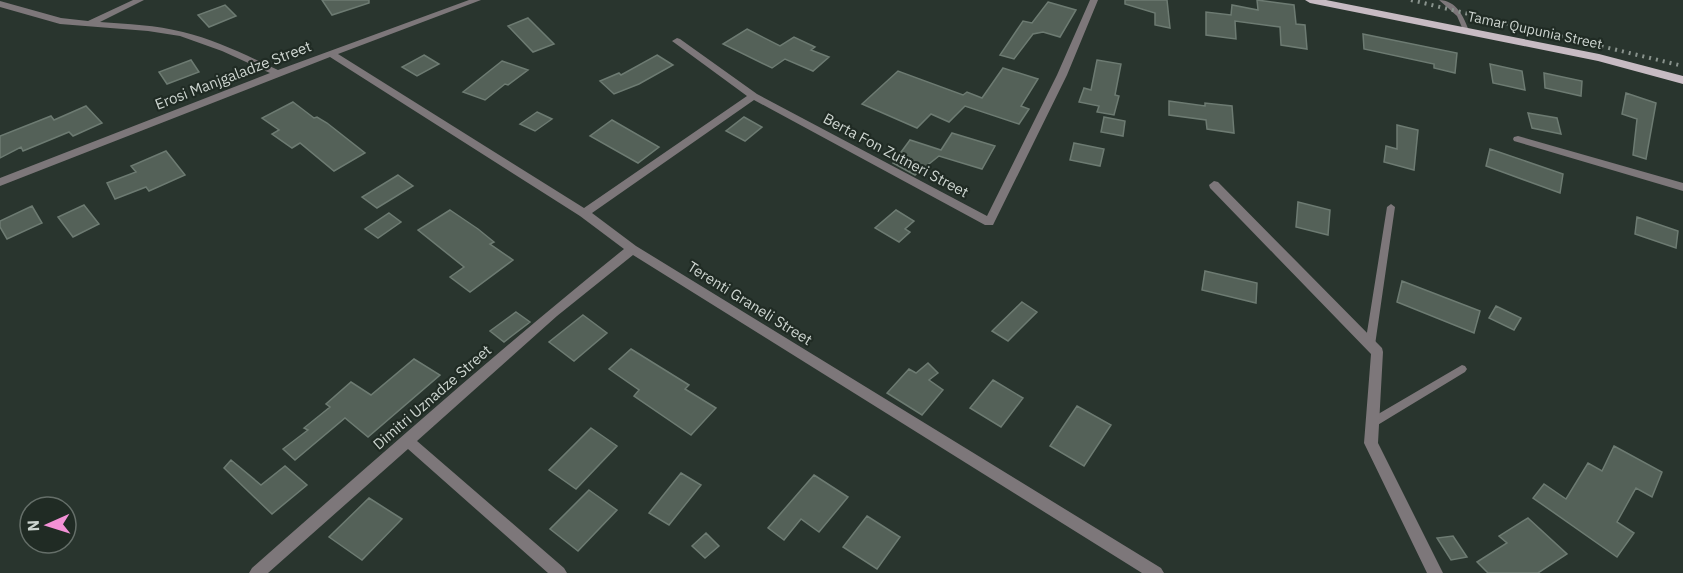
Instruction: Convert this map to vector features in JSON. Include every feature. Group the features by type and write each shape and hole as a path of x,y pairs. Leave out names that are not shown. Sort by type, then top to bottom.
{"main road":[{"name":"Tamar Qupunia Street","path":"1310,0 1599,58 1683,80"}],"street":[{"path":"90,23 140,0"},
{"name":"Erosi Manjgaladze Street","path":"0,182 278,73 477,0"},
{"name":"Berta Fon Zutneri Street","path":"754,96 989,222 1062,75 1094,0"},
{"path":"0,4 60,21 148,28 182,34 225,49 278,73"},
{"path":"584,213 754,96 676,41"},
{"name":"Terenti Graneli Street","path":"332,54 584,213 632,249 1156,573"},
{"path":"1518,139 1683,187"},
{"path":"1214,185 1377,352 1371,443 1435,573"},
{"name":"Dimitri Uznadze Street","path":"257,573 407,440 632,249"},
{"path":"407,440 559,573"}],"lane":[{"path":"1442,0 1460,15 1466,31"},
{"path":"1370,345 1391,207"},
{"path":"1372,423 1462,369"}],"building":[{"path":"322,0 369,0 369,3 332,15"},
{"path":"1125,0 1167,0 1170,28 1155,25 1155,13 1125,4"},
{"path":"1257,0 1294,5 1296,24 1305,25 1307,49 1281,45 1280,27 1235,21 1236,39 1206,35 1206,12 1231,15 1232,5 1258,10"},
{"path":"1048,2 1076,10 1060,37 1043,32 1033,34 1014,59 1000,55 1023,21 1032,23"},
{"path":"225,5 236,16 209,27 198,15"},
{"path":"528,18 554,44 533,52 508,26"},
{"path":"747,29 780,46 794,37 815,47 811,50 829,57 813,71 785,59 772,68 723,44"},
{"path":"1363,34 1457,53 1455,73 1434,68 1434,64 1364,49"},
{"path":"424,55 439,64 417,76 402,67"},
{"path":"657,55 673,65 639,84 614,94 600,81 619,73 621,75"},
{"path":"191,60 199,72 167,84 159,72"},
{"path":"1097,60 1121,64 1115,95 1119,96 1114,115 1097,112 1099,106 1079,102 1084,88 1091,90"},
{"path":"502,61 528,70 485,100 463,92"},
{"path":"1490,64 1522,71 1525,90 1493,83"},
{"path":"1003,68 1038,79 1021,106 1029,109 1019,124 965,106 949,122 931,114 917,128 862,104 898,71 963,95 967,92 982,98"},
{"path":"1544,73 1582,81 1581,96 1545,88"},
{"path":"1626,93 1656,103 1646,159 1633,155 1637,119 1622,114"},
{"path":"1169,101 1205,106 1205,103 1232,106 1234,133 1207,129 1206,120 1169,115"},
{"path":"293,102 314,118 317,117 327,123 365,153 334,171 300,143 292,148 272,134 279,130 262,118"},
{"path":"86,106 102,123 73,136 69,132 23,151 21,147 0,158 0,136 51,116 54,120"},
{"path":"537,112 552,119 535,131 520,124"},
{"path":"1528,113 1557,118 1561,134 1532,128"},
{"path":"744,117 762,127 745,141 726,131"},
{"path":"1104,117 1125,121 1123,136 1101,132"},
{"path":"612,120 659,147 638,163 590,136"},
{"path":"1397,125 1418,130 1414,170 1384,162 1386,146 1397,149"},
{"path":"952,133 995,146 982,169 939,156 915,175 893,163 910,140 941,150"},
{"path":"1074,143 1104,149 1100,166 1070,160"},
{"path":"1490,149 1563,174 1560,193 1486,166"},
{"path":"166,151 185,175 149,191 146,187 115,199 107,183 136,172 131,166"},
{"path":"398,175 413,186 377,208 362,197"},
{"path":"1298,202 1330,210 1328,235 1296,227"},
{"path":"84,205 99,224 73,237 58,217"},
{"path":"32,206 42,223 7,239 0,227 0,221"},
{"path":"450,210 478,229 494,242 490,244 513,260 470,292 450,277 464,267 418,230"},
{"path":"896,210 914,221 905,229 910,232 899,242 875,228"},
{"path":"389,213 401,222 378,238 365,229"},
{"path":"1637,217 1678,231 1676,248 1635,234"},
{"path":"1205,271 1257,283 1256,303 1202,290"},
{"path":"1402,281 1480,311 1474,333 1397,302"},
{"path":"1022,302 1037,312 1008,341 992,331"},
{"path":"1496,306 1521,318 1514,330 1489,318"},
{"path":"516,312 530,322 504,342 490,331"},
{"path":"583,315 607,333 574,361 549,342"},
{"path":"631,349 689,385 685,389 716,408 691,435 634,396 639,390 609,369"},
{"path":"414,359 440,375 368,437 345,418 295,460 283,449 308,430 304,428 330,407 326,404 351,382 371,395"},
{"path":"928,363 938,373 929,380 943,390 922,415 887,393 909,369 916,373"},
{"path":"993,380 1023,398 1001,427 970,408"},
{"path":"1077,406 1111,425 1084,466 1050,446"},
{"path":"591,428 617,446 576,489 549,470"},
{"path":"1614,446 1662,472 1652,497 1636,488 1617,522 1634,533 1617,557 1533,498 1544,484 1566,499 1588,463 1602,471"},
{"path":"231,460 261,485 285,466 307,485 272,514 224,468"},
{"path":"681,473 701,485 669,525 649,513"},
{"path":"814,475 848,497 819,532 801,519 784,540 768,528"},
{"path":"589,490 617,510 578,551 550,529"},
{"path":"369,498 402,519 362,560 329,537"},
{"path":"867,516 900,537 877,569 843,547"},
{"path":"1528,518 1567,554 1538,573 1488,573 1477,562 1507,543 1499,536"},
{"path":"706,533 719,546 705,558 692,546"},
{"path":"1453,536 1467,557 1451,560 1437,538"}],"railway":[{"path":"1411,0 1683,66"}]}
